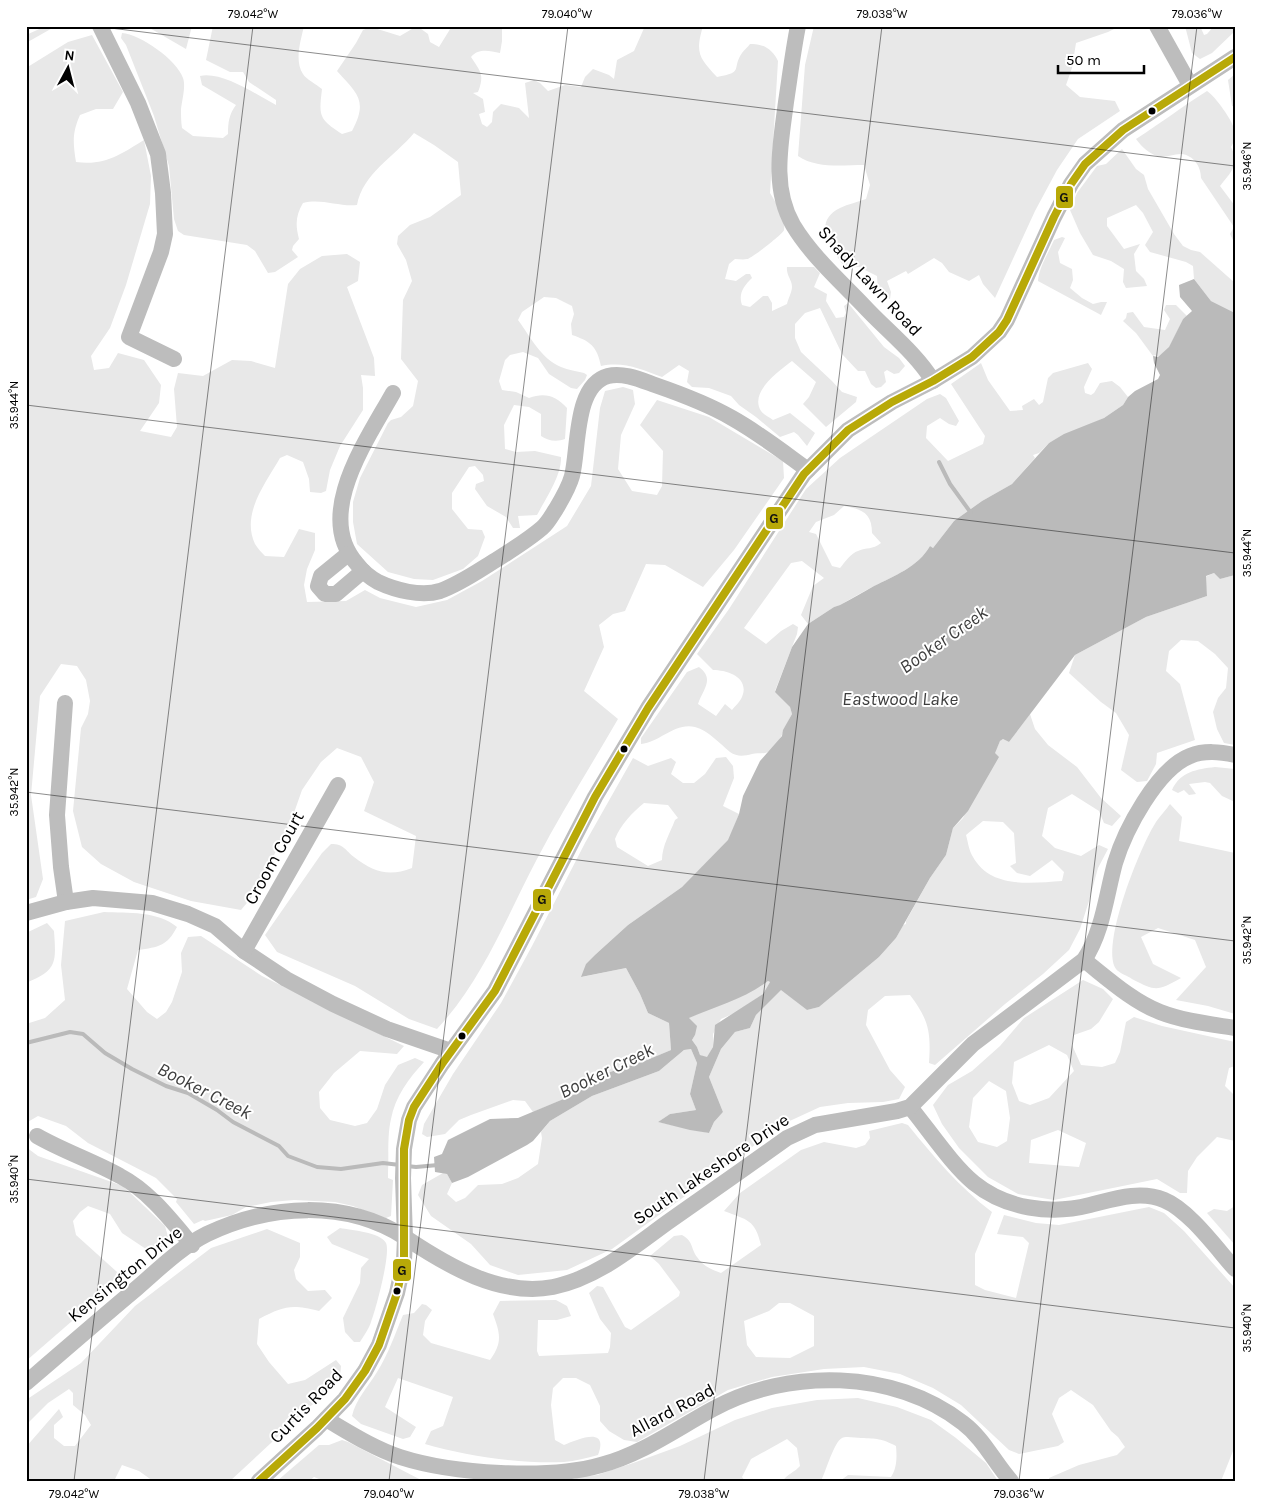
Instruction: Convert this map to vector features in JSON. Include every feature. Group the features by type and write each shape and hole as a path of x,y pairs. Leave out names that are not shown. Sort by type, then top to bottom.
{"street":[{"path":"100,26 134,93 158,154 163,193 165,232 161,252 129,337 174,359"},
{"name":"Shady Lawn Road","path":"798,26 780,147 779,171 781,191 786,208 793,224 804,241 827,268 918,360 933,380"},
{"path":"1157,26 1190,85"},
{"name":"Curtis Road","path":"259,1481 345,1399 365,1371 379,1345 397,1293 403,1266 406,1238 403,1178 404,1149 409,1120 414,1107 451,1051 495,991 595,797 648,708 808,470 848,430 972,356 998,332 1016,301 1071,184 1085,164 1123,130 1235,57"},
{"path":"393,393 349,477 340,506 340,530 348,554 367,576 401,591 439,591 468,578 523,543 544,526 572,477 583,404 588,391 607,376 622,375 646,382 683,395 731,417 808,470"},
{"path":"348,554 321,576 318,586 321,590 325,594 336,594 363,571"},
{"path":"65,703 57,815 66,902"},
{"name":"South Lakeshore Drive","path":"406,1238 446,1263 485,1281 518,1289 555,1287 597,1272 788,1138 815,1125 897,1112 910,1107 973,1044 1084,960 1092,948 1098,931 1123,842 1157,783 1166,772 1177,762 1202,752 1235,755"},
{"name":"Croom Court","path":"244,951 338,785"},
{"path":"26,913 66,902 93,898 152,903 215,926 244,951 286,979 333,1004 388,1028 451,1051"},
{"path":"1084,960 1142,1003 1160,1012 1235,1028"},
{"path":"910,1107 960,1169 974,1183 993,1195 1014,1204 1037,1209 1084,1207 1139,1195 1159,1198 1179,1208 1235,1269"},
{"path":"37,1136 121,1176 146,1195 192,1244"},
{"name":"Kensington Drive","path":"26,1384 173,1257 206,1235 256,1216 305,1209 336,1211 364,1218 406,1238"},
{"name":"Allard Road","path":"326,1419 365,1443 400,1457 450,1468 551,1477 601,1465 641,1450 713,1409 750,1393 813,1381 850,1381 905,1392 941,1409 964,1423 984,1442 1011,1481"}],"shaded area":[{"path":"46,26 56,26 26,43 26,35"},
{"path":"192,26 186,49 148,27"},
{"path":"213,26 304,26 299,50 300,68 306,78 322,89 320,105 324,120 342,134 352,131 357,121 360,105 355,92 337,71 363,30 371,27 400,36 417,26 428,34 430,42 439,47 452,26 502,26 500,53 481,51 471,57 481,73 478,92 473,93 483,99 485,112 479,114 482,124 487,127 492,122 493,112 501,104 519,108 529,118 525,83 534,80 548,91 565,85 581,87 585,77 593,69 614,79 617,60 634,51 645,26 703,26 699,43 700,54 706,65 717,77 731,73 736,69 739,58 750,44 763,46 778,61 770,193 782,215 784,230 750,258 735,259 729,264 725,279 736,281 746,274 750,274 752,278 741,293 742,305 750,307 763,296 768,296 772,303 772,311 787,304 791,293 792,284 787,273 787,267 814,267 820,273 814,287 827,294 826,301 836,318 844,317 846,313 844,306 848,303 884,347 899,358 905,366 899,373 894,374 887,370 884,372 886,382 881,387 876,388 871,384 865,371 858,371 842,354 820,308 805,313 795,324 795,338 801,352 842,392 857,397 856,402 826,427 803,404 809,397 816,382 792,361 773,376 762,389 759,397 758,404 761,411 773,420 790,413 815,433 807,446 794,432 780,437 739,405 731,396 709,388 692,387 687,382 689,371 679,365 662,377 624,365 601,366 592,345 572,335 571,324 574,314 572,306 556,298 544,297 522,312 518,320 536,346 548,359 561,367 587,375 577,389 571,388 549,374 538,358 523,352 510,355 505,360 499,381 502,390 516,392 529,398 540,395 550,396 567,408 565,439 562,440 550,440 541,436 541,414 529,407 514,405 504,425 505,449 516,452 535,451 561,457 559,472 537,515 518,516 520,528 513,528 506,517 487,506 475,489 476,484 484,481 483,475 475,466 469,467 452,493 452,509 468,529 482,530 485,537 478,556 463,569 433,580 414,579 388,572 357,544 353,522 353,502 360,478 388,423 401,417 413,406 418,381 401,359 403,300 412,281 406,260 397,244 398,236 410,225 430,217 461,195 458,162 414,133 372,174 360,194 357,205 316,201 303,203 297,220 299,239 292,250 298,257 275,272 268,273 255,251 247,245 184,235 178,231 174,219 169,166 154,116 126,45 121,38 122,33 130,34 148,43 166,56 179,71 184,85 181,109 182,128 193,136 223,138 228,134 229,119 236,105 202,85 200,76 209,75 229,80 276,105 276,100 249,82 243,72 230,72 206,60"},
{"path":"814,26 1120,26 1076,43 1072,68 1066,85 1080,97 1115,101 1120,111 1078,139 1057,170 1035,211 995,298 983,284 979,275 969,281 949,272 942,263 934,258 908,274 906,271 887,281 891,292 890,299 878,292 877,276 859,267 845,268 835,253 827,237 826,221 831,214 840,208 866,199 870,185 864,165 822,165 798,156 805,65"},
{"path":"1185,26 1200,26 1204,35 1214,26 1235,26 1235,31 1212,53 1200,59 1192,53"},
{"path":"92,35 123,92 113,109 96,109 80,115 74,138 76,162 96,162 112,158 144,140 151,176 150,204 126,285 110,328 91,356 94,370 109,368 118,353 144,360 161,385 159,403 140,431 171,437 177,427 174,389 178,373 203,376 232,360 251,361 275,368 288,284 300,269 322,256 347,254 360,262 358,281 347,287 374,358 375,376 361,375 363,410 340,446 330,470 326,491 321,493 310,492 309,479 303,462 287,455 280,458 262,489 253,510 251,522 251,533 255,544 265,556 284,557 299,529 315,533 315,550 307,569 304,585 307,602 346,601 365,590 380,598 416,607 447,600 482,581 567,526 591,486 600,408 605,391 623,387 633,390 635,404 621,435 618,469 632,491 657,495 662,486 663,451 640,425 657,400 709,417 783,461 784,478 734,550 703,587 665,565 646,564 625,611 613,614 599,625 604,647 584,691 618,719 566,806 481,969 453,1010 437,1029 409,1019 355,986 277,952 265,935 322,853 331,844 342,846 361,862 382,872 404,871 412,868 416,836 364,811 374,782 361,757 337,748 321,762 302,790 289,827 251,898 241,910 191,901 134,882 101,864 82,847 73,811 81,728 88,714 90,701 86,680 77,666 61,664 40,696 31,795 43,879 36,897 26,900 26,68 68,42"},
{"path":"1235,74 1235,107 1232,106 1228,80"},
{"path":"1207,91 1224,110 1235,132 1231,147 1235,159 1233,168 1220,186 1235,206 1235,244 1230,234 1234,227 1201,178 1196,162 1190,157 1181,154 1164,157 1157,156 1147,150 1136,139"},
{"path":"1122,149 1136,169 1144,175 1148,189 1183,246 1200,252 1235,283 1235,313 1211,301 1194,279 1193,266 1186,262 1150,252 1145,245 1153,232 1143,213 1136,205 1107,218 1107,226 1124,249 1140,244 1134,254 1136,271 1144,279 1147,286 1126,288 1123,282 1124,269 1111,261 1093,255 1080,233 1070,210 1077,193 1097,166 1106,164"},
{"path":"1062,237 1065,238 1058,252 1060,263 1072,269 1073,280 1070,288 1093,304 1107,302 1101,315 1038,281 1042,266 1054,240"},
{"path":"1166,305 1176,305 1187,316 1183,319 1169,348 1158,357 1153,356 1136,333 1123,321 1127,313 1133,312 1144,327 1165,330 1170,319 1164,310"},
{"path":"981,363 988,380 1010,411 1023,410 1022,406 1034,399 1039,405 1043,402 1048,378 1053,373 1088,363 1092,369 1084,387 1085,393 1091,395 1100,383 1112,381 1128,397 1123,405 1104,418 1049,443 1039,453 1033,455 1035,458 1012,484 982,501 954,521 933,548 930,546 919,560 912,565 834,607 808,624 801,615 813,586 824,578 802,561 791,563 744,628 766,644 781,631 793,624 798,627 775,691 790,707 792,714 779,740 768,752 743,756 735,755 705,731 688,726 681,727 655,740 641,744 641,738 687,672 699,667 704,671 707,680 698,704 716,716 725,704 732,710 740,701 744,690 740,680 731,674 713,670 697,654 729,609 806,489 840,458 927,399 940,394 946,398 959,421 956,426 940,418 927,426 926,438 948,461 983,444 985,436 951,384","holes":["844,506 861,511 868,517 872,533 881,543 875,547 855,552 840,568 832,566 816,534 809,532 816,522 834,515"]},
{"path":"1214,573 1220,579 1235,575 1235,745 1224,743 1217,729 1213,712 1218,698 1226,688 1228,668 1215,654 1198,641 1181,640 1169,651 1166,671 1180,684 1195,740 1157,753 1156,764 1147,781 1137,782 1121,770 1129,735 1116,713 1069,673 1075,655 1146,617 1207,596 1205,577"},
{"path":"1030,714 1035,729 1048,745 1077,767 1101,798 1121,816 1112,826 1104,823 1099,811 1072,794 1048,808 1042,836 1055,848 1081,856 1099,845 1108,849 1098,868 1080,929 1069,950 935,1065 929,1063 930,1043 925,1019 910,995 885,996 868,1010 866,1025 890,1070 905,1087 899,1099 820,1107 781,1125 612,1249 567,1270 518,1275 490,1265 471,1244 431,1216 418,1195 422,1185 443,1173 447,1174 452,1183 447,1194 456,1202 465,1198 478,1185 502,1184 518,1178 538,1164 542,1138 541,1132 550,1121 592,1096 659,1071 684,1050 691,1049 697,1063 690,1094 696,1110 670,1114 658,1122 709,1133 714,1122 723,1112 709,1077 721,1049 735,1032 750,1028 756,1015 781,989 807,1010 819,1007 879,957 896,938 903,925 906,924 930,878 946,855 953,828 963,818 1000,741 1003,739 1009,742","holes":["983,821 1003,822 1014,833 1016,863 1010,866 1017,873 1030,876 1052,860 1064,872 1062,881 1038,883 1013,882 990,875 981,867 972,855 966,835"]},
{"path":"726,757 733,766 734,778 723,806 739,814 729,840 682,887 628,925 596,954 582,977 626,968 648,1013 669,1023 671,1050 607,1073 573,1095 533,1112 525,1101 513,1100 459,1120 445,1134 427,1137 422,1134 424,1124 453,1074 501,1003 585,843 633,758 648,766 671,758 676,762 671,774 683,783 694,783 705,774 716,758","holes":["644,803 668,805 678,818 675,820 663,850 662,860 648,866 617,847 615,839 620,828"]},
{"path":"1215,767 1235,769 1235,802 1222,796 1210,783 1205,782 1189,784 1196,794 1189,795 1184,790 1178,793 1172,790 1184,775 1196,770"},
{"path":"1170,804 1182,817 1179,841 1235,853 1235,1014 1208,1006 1176,1000 1206,967 1195,940 1158,928 1141,937 1153,964 1181,978 1162,987 1152,988 1116,969 1113,957 1113,939 1124,895 1149,834"},
{"path":"104,912 152,915 177,927 166,942 152,948 138,950 127,989 147,1012 157,1019 166,1012 172,1002 182,972 181,953 188,937 201,936 262,976 404,1046 397,1054 360,1051 334,1073 319,1092 320,1108 330,1120 355,1126 367,1123 377,1109 385,1085 398,1065 415,1058 424,1062 403,1088 391,1119 388,1178 393,1180 391,1216 381,1217 353,1206 335,1202 294,1200 246,1207 232,1215 203,1220 194,1224 176,1202 177,1199 156,1178 88,1143 66,1126 38,1116 26,1123 26,1024 45,1018 65,1000 61,965 65,921"},
{"path":"47,923 54,931 55,950 53,964 44,974 26,983 26,933"},
{"path":"1083,980 1103,989 1113,999 1099,1022 1091,1029 1074,1035 1072,1045 1081,1065 1102,1067 1115,1063 1120,1052 1126,1022 1134,1017 1162,1026 1235,1042 1235,1066 1229,1068 1225,1086 1233,1094 1235,1100 1235,1141 1217,1137 1197,1157 1188,1171 1187,1193 1180,1193 1157,1179 1054,1200 1018,1194 988,1177 959,1148 942,1124 933,1105 948,1085 972,1071 1000,1046 1024,1018","holes":["1049,1045 1067,1055 1074,1071 1049,1098 1030,1105 1019,1101 1012,1083 1014,1062","989,1081 1006,1091 1010,1118 1007,1141 997,1147 978,1142 969,1127 973,1098","1058,1130 1086,1143 1079,1167 1029,1163 1031,1140"]},
{"path":"768,981 770,982 763,994 735,1013 721,1019 713,1034 713,1047 707,1058 700,1055 692,1040 695,1035 688,1018 761,986"},
{"path":"902,1123 908,1125 958,1182 992,1212 975,1254 975,1285 985,1290 1016,1298 1029,1243 1023,1237 997,1234 1004,1215 1036,1223 1059,1225 1149,1207 1164,1213 1184,1231 1235,1288 1235,1446 1221,1481 1049,1481 1049,1478 1079,1465 1117,1455 1125,1447 1093,1405 1071,1390 1059,1398 1052,1414 1064,1442 1058,1446 1019,1454 1009,1450 961,1405 933,1388 900,1374 864,1367 824,1369 772,1377 728,1390 637,1442 624,1440 609,1431 600,1421 600,1406 590,1385 576,1378 563,1378 553,1388 551,1405 555,1440 564,1445 591,1437 599,1440 600,1446 598,1455 564,1462 529,1462 493,1458 425,1444 431,1431 443,1426 453,1397 398,1378 385,1407 416,1427 410,1437 403,1439 361,1424 352,1416 359,1399 385,1359 403,1315 414,1313 422,1304 432,1310 425,1321 423,1335 431,1343 490,1360 499,1343 499,1332 493,1314 500,1301 556,1300 567,1306 571,1316 557,1320 538,1320 537,1351 539,1356 608,1353 611,1333 600,1319 589,1293 597,1286 603,1287 625,1327 631,1330 679,1296 680,1292 659,1264 650,1256 674,1236 682,1235 690,1242 702,1263 721,1273 761,1245 753,1225 739,1216 724,1211 740,1193 801,1150 824,1142 856,1148 865,1145 870,1138 869,1131","holes":["779,1303 790,1303 814,1316 814,1346 790,1358 756,1357 747,1345 744,1321 769,1311"]},
{"path":"26,1147 38,1156 123,1186 165,1226 169,1240 161,1248 146,1249 122,1233 110,1214 88,1206 80,1212 73,1221 76,1235 117,1272 110,1288 26,1361"},
{"path":"1235,1206 1235,1245 1207,1213 1214,1209 1227,1211"},
{"path":"340,1228 372,1234 383,1239 386,1243 385,1269 379,1294 370,1325 360,1342 354,1342 345,1332 343,1318 360,1283 361,1268 369,1259 332,1244 327,1237"},
{"path":"267,1229 300,1243 300,1257 294,1270 296,1279 308,1291 325,1290 332,1298 319,1311 294,1307 275,1311 259,1319 257,1344 269,1362 288,1384 305,1380 336,1360 341,1366 340,1379 230,1481 153,1481 139,1471 122,1465 114,1481 26,1481 26,1447 59,1409 63,1417 54,1425 54,1438 64,1446 75,1446 91,1425 85,1415 73,1405 73,1393 69,1389 48,1403 26,1425 26,1400 81,1363 135,1306 211,1248"},
{"path":"858,1398 897,1407 931,1420 986,1463 998,1481 840,1481 848,1475 891,1477 895,1466 896,1446 879,1439 848,1437 842,1438 836,1445 821,1481 783,1481 800,1466 797,1448 787,1439 751,1459 742,1477 745,1481 570,1481 578,1477 597,1475 636,1462 680,1446 735,1420 772,1408 817,1400"},
{"path":"342,1440 423,1481 324,1481 314,1477 309,1481 277,1481 319,1445 329,1445"}],"water":[{"name":"Eastwood Lake","path":"1194,279 1211,301 1235,313 1235,575 1220,579 1214,573 1206,576 1207,596 1146,617 1075,655 1009,742 1003,739 1000,741 995,753 999,757 968,811 953,828 946,855 930,878 896,938 879,957 819,1007 807,1010 781,990 756,1015 750,1028 735,1032 721,1049 709,1077 723,1112 714,1122 709,1133 658,1122 670,1114 696,1110 690,1094 697,1063 691,1049 684,1050 659,1071 592,1096 550,1121 533,1141 527,1145 468,1177 452,1183 447,1174 435,1172 434,1157 442,1154 448,1140 490,1119 518,1118 573,1095 607,1073 671,1050 669,1023 648,1013 626,968 581,977 586,964 596,954 628,925 682,887 728,840 739,814 743,796 760,761 782,736 783,730 792,714 790,707 775,692 792,647 808,624 834,607 897,574 919,560 930,546 933,548 954,521 982,501 1012,484 1049,443 1064,434 1104,418 1123,405 1135,391 1158,379 1160,375 1153,356 1158,357 1169,347 1183,319 1192,311 1180,297 1179,285","holes":["768,981 770,982 763,994 715,1025 713,1047 707,1057 700,1055 692,1040 697,1026 689,1018 740,997"]}],"waterway":[{"path":"939,462 950,484 971,513"},
{"name":"Booker Creek","path":"26,1043 70,1032 83,1034 105,1053 132,1069 166,1086 188,1093 233,1122 279,1146 288,1156 317,1167 341,1169 383,1163 400,1165"},
{"name":"Booker Creek","path":"407,1166 438,1165"}],"transit line":[{"name":"G","path":"259,1481 317,1428 345,1399 365,1371 379,1345 397,1293 404,1261 404,1149 409,1120 414,1107 442,1064 495,991 595,797 648,708 804,474 848,430 892,402 933,381 972,357 999,332 1007,320 1054,217 1071,184 1085,164 1123,130 1235,57"}]}
